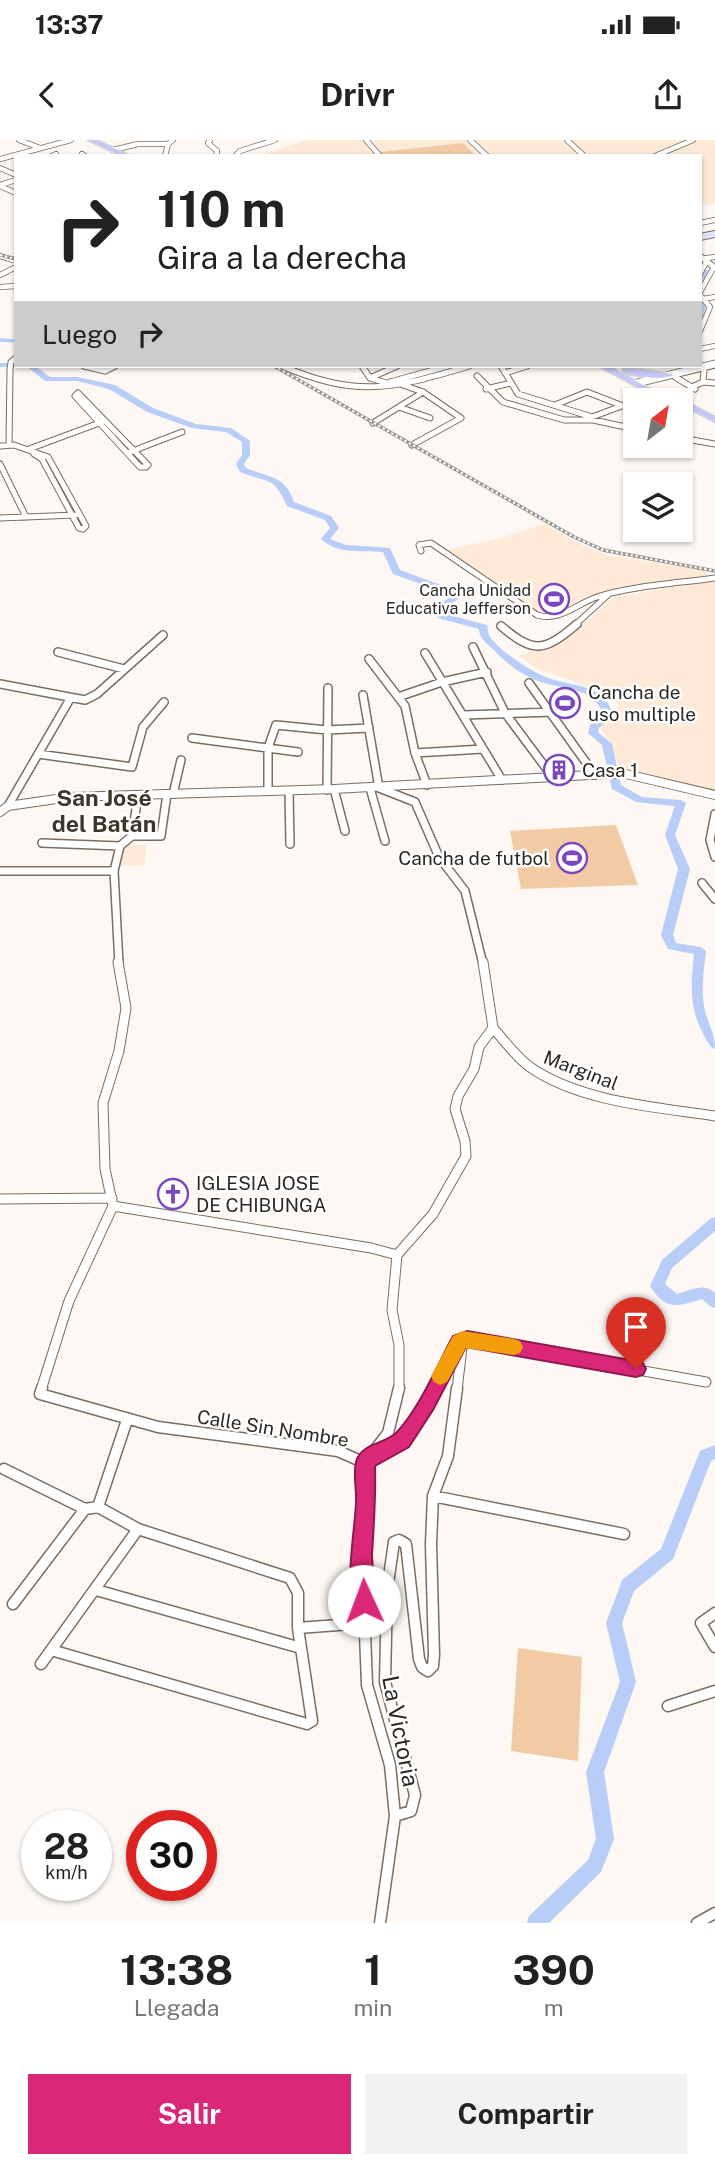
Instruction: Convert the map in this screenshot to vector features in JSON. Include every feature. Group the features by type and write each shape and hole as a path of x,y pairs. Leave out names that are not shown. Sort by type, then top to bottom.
{"main road":[{"path":"85,140 117,154"},
{"path":"96,141 117,154"},
{"path":"608,368 653,388"},
{"path":"618,368 649,388"},
{"path":"624,371 673,376"},
{"path":"693,408 715,420"},
{"path":"693,414 715,426"}],"street":[{"path":"19,140 40,148"},
{"path":"18,154 71,140"},
{"path":"117,154 138,144 168,144 173,140"},
{"path":"210,140 208,143 218,151 217,154"},
{"path":"262,140 281,145"},
{"path":"364,140 376,154"},
{"path":"468,140 482,154"},
{"path":"565,140 576,154"},
{"path":"565,140 582,154"},
{"path":"661,154 693,140"},
{"path":"669,154 700,140"},
{"path":"237,154 272,141"},
{"path":"166,154 168,144"},
{"path":"6,152 14,155"},
{"path":"0,159 14,155"},
{"path":"702,290 708,261"},
{"path":"702,296 710,307 702,327"},
{"path":"9,445 12,363"},
{"path":"702,364 705,369 703,382"},
{"path":"643,383 715,366"},
{"path":"92,368 105,371 111,368"},
{"path":"286,368 315,381 365,390 461,368"},
{"path":"297,368 312,376 367,385 393,384 436,368"},
{"path":"363,368 370,378 423,392 461,418 412,445"},
{"path":"370,378 392,368"},
{"path":"502,368 518,394 623,426"},
{"path":"505,373 521,368"},
{"path":"477,376 486,389 503,402 564,421 582,422 623,406"},
{"path":"673,376 694,388 703,382 715,383"},
{"path":"486,389 511,383"},
{"path":"373,423 423,392"},
{"path":"555,405 587,392 623,406"},
{"path":"102,422 81,394 76,394 102,422 131,452 182,432"},
{"path":"399,407 430,418"},
{"path":"29,449 102,422"},
{"path":"693,440 715,444"},
{"path":"9,445 42,459 76,515"},
{"path":"0,446 29,449 48,457 76,515"},
{"path":"0,464 26,517"},
{"path":"0,518 76,515"},
{"path":"421,551 419,545 431,543 537,615 547,618 561,615 596,597 715,578"},
{"path":"501,626 532,647 554,640 575,628 609,594"},
{"path":"0,684 85,700 97,694 163,635"},
{"path":"473,646 505,713 552,776"},
{"path":"58,652 124,669"},
{"path":"425,653 502,780"},
{"path":"369,659 398,697 408,717 415,753 427,785"},
{"path":"398,697 442,681 487,673"},
{"path":"529,683 595,775"},
{"path":"328,688 330,790 345,831"},
{"path":"363,695 374,788 385,841"},
{"path":"9,807 70,699"},
{"path":"38,754 132,767 143,727 164,702"},
{"path":"463,715 552,712"},
{"path":"268,791 268,748 277,724 327,730 369,728"},
{"path":"192,738 298,752"},
{"path":"415,753 483,749"},
{"path":"113,1202 105,1169 103,1103 120,1051 126,1008 119,974 114,871 120,846 132,836 161,835 181,760"},
{"path":"0,812 9,807 70,797 330,790 608,774 626,774 715,795"},
{"path":"0,1199 113,1202 371,1248 397,1255 433,1214 466,1156 463,1133 455,1109 458,1096 474,1069 479,1047 493,1028 488,984 465,891 439,857 415,802 374,788"},
{"path":"289,791 290,844"},
{"path":"132,836 138,795"},
{"path":"715,814 710,840 715,857"},
{"path":"42,843 120,846"},
{"path":"0,871 114,871"},
{"path":"702,883 715,899"},
{"name":"Marginal","path":"493,1028 528,1066 546,1076 605,1099 715,1116"},
{"name":"Calle Sin Nombre","path":"113,1202 69,1301 39,1391 40,1394 158,1427 338,1451 368,1459 388,1433 399,1394 399,1345 392,1310 397,1255"},
{"path":"368,1459 402,1440 463,1339"},
{"path":"463,1339 706,1382"},
{"path":"395,1816 411,1811 415,1805 415,1795 385,1682 385,1631 392,1549 394,1542 399,1540 406,1544 419,1658 422,1667 428,1671 433,1666 434,1655 430,1544 433,1496 448,1455 453,1430 463,1339"},
{"path":"98,1507 127,1420"},
{"name":"La Victoria","path":"368,1459 362,1556 367,1685 390,1765 395,1816 380,1923"},
{"path":"4,1469 85,1509 98,1507 138,1529 290,1578 298,1593 298,1628 312,1721 307,1724 51,1650"},
{"path":"433,1496 624,1534"},
{"path":"13,1604 85,1509"},
{"path":"41,1664 138,1529"},
{"path":"96,1590 301,1648"},
{"path":"715,1614 701,1623 715,1647"},
{"path":"298,1628 365,1623"},
{"path":"668,1706 715,1691"},
{"path":"697,1923 715,1913"}],"shaded area":[{"path":"307,140 715,140 715,204 702,206 702,154 263,154"},
{"path":"463,143 474,154 382,154 380,152"},
{"path":"544,524 607,555 704,570 708,576 589,596 553,612 544,613 536,611 446,550 501,538"},
{"path":"715,580 715,792 620,770 611,744 599,726 618,708 617,702 606,693 536,668 519,656 556,642 579,628 612,598"},
{"name":"Cancha de futbol","path":"616,825 638,885 521,889 510,831"},
{"path":"146,844 145,865 118,866 124,845"},
{"path":"518,1648 582,1657 578,1761 511,1751"}],"waterway":[{"path":"702,278 706,271"},
{"path":"702,304 702,313"},
{"path":"0,340 14,341"},
{"path":"0,365 14,365"},
{"path":"33,368 48,379 77,379 112,387 150,410 195,426 228,430 246,441 246,455 240,464 243,470 278,483 283,487 290,504 328,518 335,528 325,539 346,548 387,550 396,572 454,593 454,598 439,610 441,616 484,627 484,635 495,647 536,677 579,688 599,697 608,715 594,727 593,733 607,744 616,787 640,800 681,803 670,835 684,869 667,935 672,946 700,951 697,999 702,1021 715,1044"},
{"path":"409,380 452,368"},
{"path":"715,1223 667,1264 657,1286 675,1301 705,1292 715,1302"},
{"path":"536,1923 595,1866 605,1839 595,1772 628,1682 614,1623 628,1586 667,1554 705,1456 715,1452"}],"railway":[{"path":"0,255 14,258"},
{"path":"278,368 574,537 603,550 715,571"}],"slow traffic":[{"path":"440,1376 463,1339 514,1347"}],"place":[{"name":"Cancha Unidad Educativa Jefferson","path":"554,599"},
{"name":"Cancha de uso multiple","path":"565,703"},
{"name":"Casa 1","path":"559,770"},
{"name":"Cancha de futbol","path":"572,858"},
{"name":"IGLESIA JOSE DE CHIBUNGA","path":"173,1194"}],"district":[{"name":"San José del Batán","path":"104,810"}],"route":[{"path":"364,1601 362,1556 366,1501 365,1463 371,1456 402,1440 426,1404 459,1342 467,1339 636,1369"}]}
